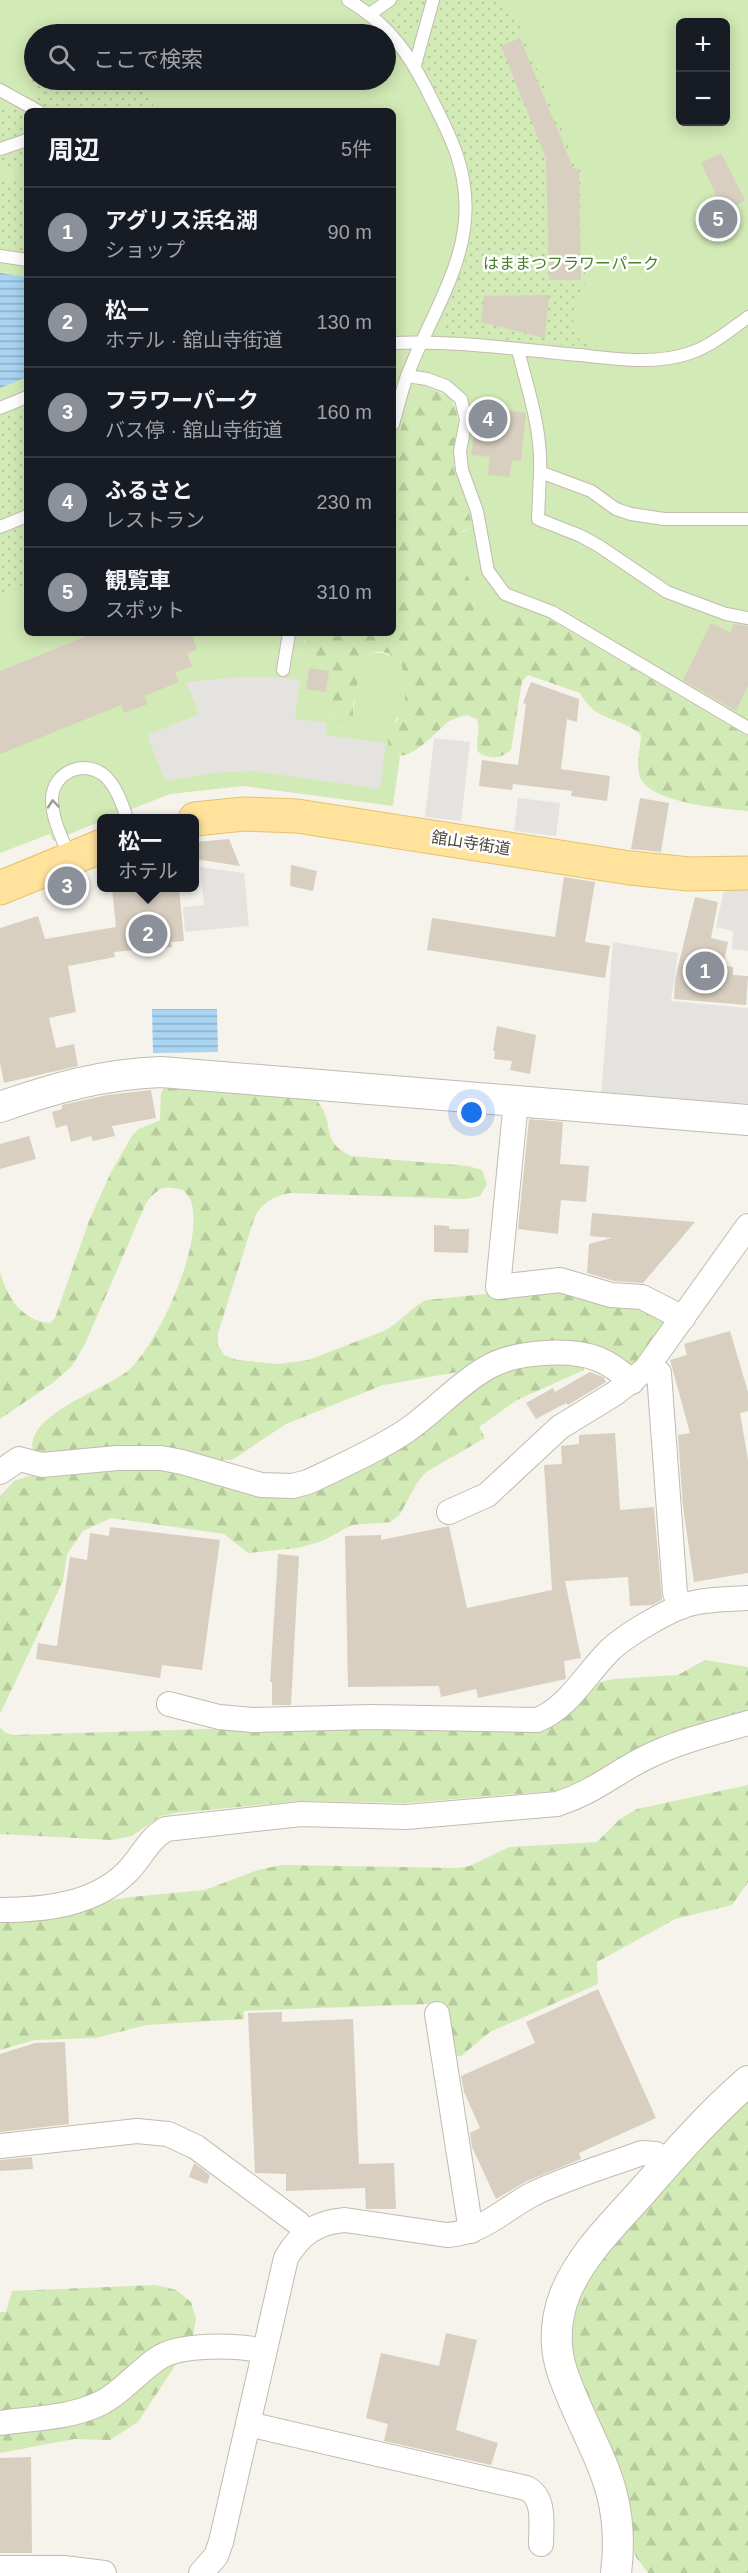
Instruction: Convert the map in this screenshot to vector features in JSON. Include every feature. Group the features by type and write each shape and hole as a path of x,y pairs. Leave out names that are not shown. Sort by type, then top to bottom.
{"main road":[{"name":"舘山寺街道","path":"199,819 244,814 297,816 630,868 689,874 748,873"},
{"path":"0,888 97,848"}],"street":[{"path":"0,1107 72,1083 111,1076 161,1072 748,1120"},
{"path":"516,1101 498,1287 560,1280 611,1295 642,1297 683,1318"},
{"path":"449,1512 487,1495 560,1427 632,1382 649,1365 748,1226"},
{"path":"0,1473 6,1466 19,1459 42,1465 117,1458 161,1458 261,1485 292,1486 308,1482 397,1436 427,1416 470,1379 490,1366 513,1358 541,1354 583,1355 610,1364 632,1382"},
{"path":"649,1365 659,1373 675,1593 681,1607"},
{"path":"170,1704 219,1717 244,1720 388,1717 537,1720 549,1715 560,1706 618,1643 681,1607 702,1602 748,1598"},
{"path":"0,1910 67,1904 99,1893 126,1873 154,1835 166,1828 301,1814 406,1817 557,1804 599,1787 638,1762 672,1746 748,1723"},
{"path":"437,2014 471,2231"},
{"path":"616,2573 619,2531 616,2509 603,2465 563,2375 557,2344 559,2313 565,2294 585,2257 705,2121 748,2081"},
{"path":"0,2146 137,2131 168,2134 196,2147 298,2223 305,2233"},
{"path":"201,2573 216,2556 221,2542 286,2258 305,2233 330,2221 345,2220 447,2235 471,2231 492,2221 534,2194 642,2153 656,2154 668,2162"},
{"path":"0,2423 84,2410 104,2401 156,2359 174,2350 250,2348 264,2351"},
{"path":"248,2424 526,2488 534,2492 538,2499 542,2520 541,2544"},
{"path":"0,2568 64,2568 104,2573"}],"lane":[{"path":"348,0 370,13 381,24"},
{"path":"370,13 390,0"},
{"path":"415,65 433,0"},
{"path":"396,39 415,65 457,157 466,198 466,219 458,260 446,293 407,376 396,414"},
{"path":"1,92 32,108"},
{"path":"0,149 24,141"},
{"path":"0,256 24,260"},
{"path":"396,343 423,341 602,357 664,359 690,353 714,341 748,317"},
{"path":"518,350 541,447 538,519 600,546 667,592 716,611 748,618"},
{"path":"407,376 427,379 446,386 461,399 466,420 460,451 462,470 477,512 483,557 495,584 505,594 552,612 748,728"},
{"path":"0,408 24,398"},
{"path":"540,472 591,491 616,509 631,514 664,519 748,519"},
{"path":"0,527 24,517"},
{"path":"284,670 289,636"},
{"path":"71,859 56,823 52,801 56,782 63,775 81,768 100,772 108,779 120,798 125,814"}],"green space":[{"name":"はままつフラワーパーク","path":"0,0 748,0 748,736 549,619 504,612 492,617 481,616 474,609 472,587 456,542 456,535 469,529 472,524 453,465 458,416 451,399 432,389 415,389 410,396 396,445 396,108 24,108 24,636 319,636 306,640 301,646 302,656 332,670 331,703 334,718 338,724 345,729 353,723 356,688 367,655 386,654 402,664 405,698 388,737 388,744 400,756 393,806 243,786 170,794 119,814 97,814 97,823 53,841 50,834 0,853"},
{"path":"403,0 426,0 417,30 410,36 400,31 392,21 397,6"},
{"path":"441,0 503,0 514,13 576,164 583,167 585,284 574,307 573,324 579,339 603,348 455,335 446,332 442,323 468,251 473,216 472,193 462,149 423,65"},
{"path":"34,90 146,90 155,108 46,108"},
{"path":"10,107 24,110 24,133 0,142 0,111"},
{"path":"24,148 24,171 0,167 0,157"},
{"path":"0,178 24,182 24,251 0,247"},
{"path":"425,386 450,397 457,410 458,430 453,450 472,524 469,529 462,531 465,566 472,587 474,609 492,617 504,612 549,619 748,736 748,811 688,803 657,793 646,786 640,777 638,762 641,735 625,724 600,714 586,702 580,693 528,675 522,681 511,750 499,757 491,757 478,752 477,719 467,715 449,721 422,746 406,755 392,752 387,737 390,729 398,720 390,654 379,651 367,655 353,703 353,723 345,729 338,724 334,718 331,703 332,670 302,656 301,646 318,636 396,636 396,445 410,396 415,389"},
{"path":"24,408 24,509 0,519 0,418"},
{"path":"24,525 24,584 0,600 0,535"},
{"path":"165,1086 315,1099 326,1115 334,1144 351,1156 468,1166 482,1170 487,1184 480,1196 465,1199 290,1193 270,1200 255,1216 218,1333 218,1345 224,1355 237,1360 278,1364 308,1360 384,1331 426,1300 553,1287 635,1303 663,1317 658,1337 634,1365 628,1365 614,1356 464,1371 383,1385 286,1424 232,1460 49,1456 33,1451 34,1438 41,1425 54,1414 130,1369 154,1337 177,1290 185,1265 194,1219 191,1201 183,1190 166,1188 158,1191 146,1203 85,1344 72,1366 54,1382 0,1419 0,1272 12,1299 24,1313 31,1318 50,1323 55,1318 89,1221 111,1172 133,1134 160,1120 161,1093"},
{"path":"541,1363 584,1365 584,1370 517,1400 479,1427 485,1438 426,1472 417,1483 400,1514 391,1522 352,1525 322,1541 298,1548 248,1553 224,1534 111,1518 83,1531 67,1554 63,1581 0,1714 0,1496 14,1481 28,1476 104,1468 160,1467 276,1496 494,1374"},
{"path":"705,1660 748,1667 748,1710 666,1734 615,1760 592,1776 555,1791 406,1803 300,1801 176,1813 161,1816 132,1836 112,1840 0,1834 0,1727 4,1732 13,1735 372,1724 524,1728 601,1682 613,1679 678,1675"},
{"path":"748,1785 748,1882 732,1905 675,1919 597,1962 598,1984 490,2032 461,2056 455,2056 439,2008 428,2004 244,2011 244,2019 146,2025 96,2038 35,2040 0,2050 0,1918 131,1897 205,1890 258,1870 282,1865 457,1868 470,1866 509,1847 597,1842 620,1819 637,1809"},
{"path":"748,2099 748,2573 648,2573 636,2557 576,2370 570,2334 577,2299 596,2265 696,2151"},
{"path":"156,2285 176,2290 191,2302 196,2319 192,2340 138,2422 110,2440 74,2439 0,2453 0,2312 6,2312 12,2291"}],"shaded area":[{"path":"239,677 276,677 300,680 295,719 327,723 326,735 386,743 380,789 254,771 213,773 165,781 147,735 199,714 186,682"},
{"path":"434,738 470,742 461,821 425,817"},
{"path":"518,798 560,803 556,836 514,831"},
{"path":"200,867 244,873 249,926 185,932 183,907 204,905"},
{"path":"724,890 748,890 748,951 732,949 733,931 716,927"},
{"path":"613,942 678,953 671,1001 748,1008 748,1109 601,1096"}],"water":[{"path":"0,273 24,277 24,378 0,388"},
{"path":"152,1009 217,1009 218,1052 153,1053"}],"building":[{"path":"520,38 573,168 579,170 581,280 549,280 546,158 501,46"},
{"path":"721,153 745,201 724,211 701,163"},
{"path":"549,295 545,338 481,322 484,296"},
{"path":"478,406 526,413 521,461 512,460 509,477 488,475 490,457 471,455"},
{"path":"711,623 731,633 733,624 748,626 748,686 736,711 683,680"},
{"path":"87,636 192,636 197,649 187,654 192,666 175,673 179,682 144,696 148,704 124,713 121,705 0,754 0,671"},
{"path":"309,668 329,671 326,692 306,689"},
{"path":"531,682 579,699 577,722 567,719 561,769 610,776 607,801 571,796 572,791 513,784 512,790 479,786 482,760 518,765 526,704 523,703"},
{"path":"640,798 669,803 661,852 631,849"},
{"path":"229,839 240,866 199,860 199,842"},
{"path":"291,865 317,871 313,891 290,886"},
{"path":"564,877 595,882 585,942 610,946 605,978 427,950 432,918 555,937"},
{"path":"112,892 179,892 184,941 171,942 172,947 114,952 115,957 68,966 76,1012 49,1018 56,1048 74,1044 78,1066 4,1083 0,1063 0,928 38,916 45,939 116,927"},
{"path":"695,897 718,902 711,938 728,942 723,966 733,967 733,975 748,976 746,1005 674,999 675,979"},
{"path":"497,1026 536,1035 530,1074 510,1070 512,1061 494,1059"},
{"path":"151,1090 156,1118 112,1126 115,1136 93,1141 91,1136 71,1142 67,1125 56,1128 52,1112 62,1109 62,1105 107,1095"},
{"path":"529,1119 563,1122 560,1164 589,1166 586,1202 561,1200 558,1234 518,1229"},
{"path":"29,1136 36,1159 0,1169 0,1144"},
{"path":"592,1213 695,1222 643,1283 614,1281 587,1273 589,1244 612,1238 590,1236"},
{"path":"434,1225 449,1226 449,1229 469,1229 468,1253 434,1252"},
{"path":"730,1331 748,1392 748,1411 740,1413 748,1460 748,1573 694,1582 683,1507 678,1435 690,1433 670,1360 687,1355 684,1344"},
{"path":"590,1372 603,1377 606,1382 568,1405 566,1403 536,1419 526,1403 553,1388 555,1392"},
{"path":"615,1433 620,1510 654,1507 662,1600 652,1605 630,1606 628,1577 565,1581 581,1658 564,1661 566,1679 478,1698 476,1689 441,1697 439,1686 348,1687 345,1536 381,1535 381,1540 449,1526 467,1608 552,1590 544,1465 562,1464 561,1446 579,1444 579,1435"},
{"path":"110,1527 220,1540 202,1670 162,1665 160,1678 36,1659 38,1643 57,1646 70,1557 87,1560 90,1533 109,1536"},
{"path":"278,1554 299,1556 291,1705 272,1705 272,1682 270,1682"},
{"path":"598,1989 656,2118 579,2153 581,2159 527,2181 496,2199 472,2147 470,2133 480,2128 464,2092 461,2076 535,2043 526,2022"},
{"path":"282,2012 282,2022 353,2019 359,2164 394,2163 396,2209 366,2209 365,2188 286,2191 286,2174 255,2173 248,2013"},
{"path":"65,2042 69,2124 0,2132 0,2054 35,2043"},
{"path":"32,2157 33,2169 0,2171 0,2160"},
{"path":"194,2163 210,2175 207,2184 189,2177"},
{"path":"446,2333 477,2340 456,2430 498,2443 491,2465 384,2441 388,2424 366,2418 381,2353 439,2366"},
{"path":"31,2457 32,2553 0,2553 0,2458"}],"place":[{"name":"観覧車","path":"718,219"},
{"name":"ふるさと","path":"488,419"},
{"name":"フラワーパーク","path":"67,886"},
{"name":"松一","path":"148,934"},
{"name":"アグリス浜名湖","path":"705,971"}]}
